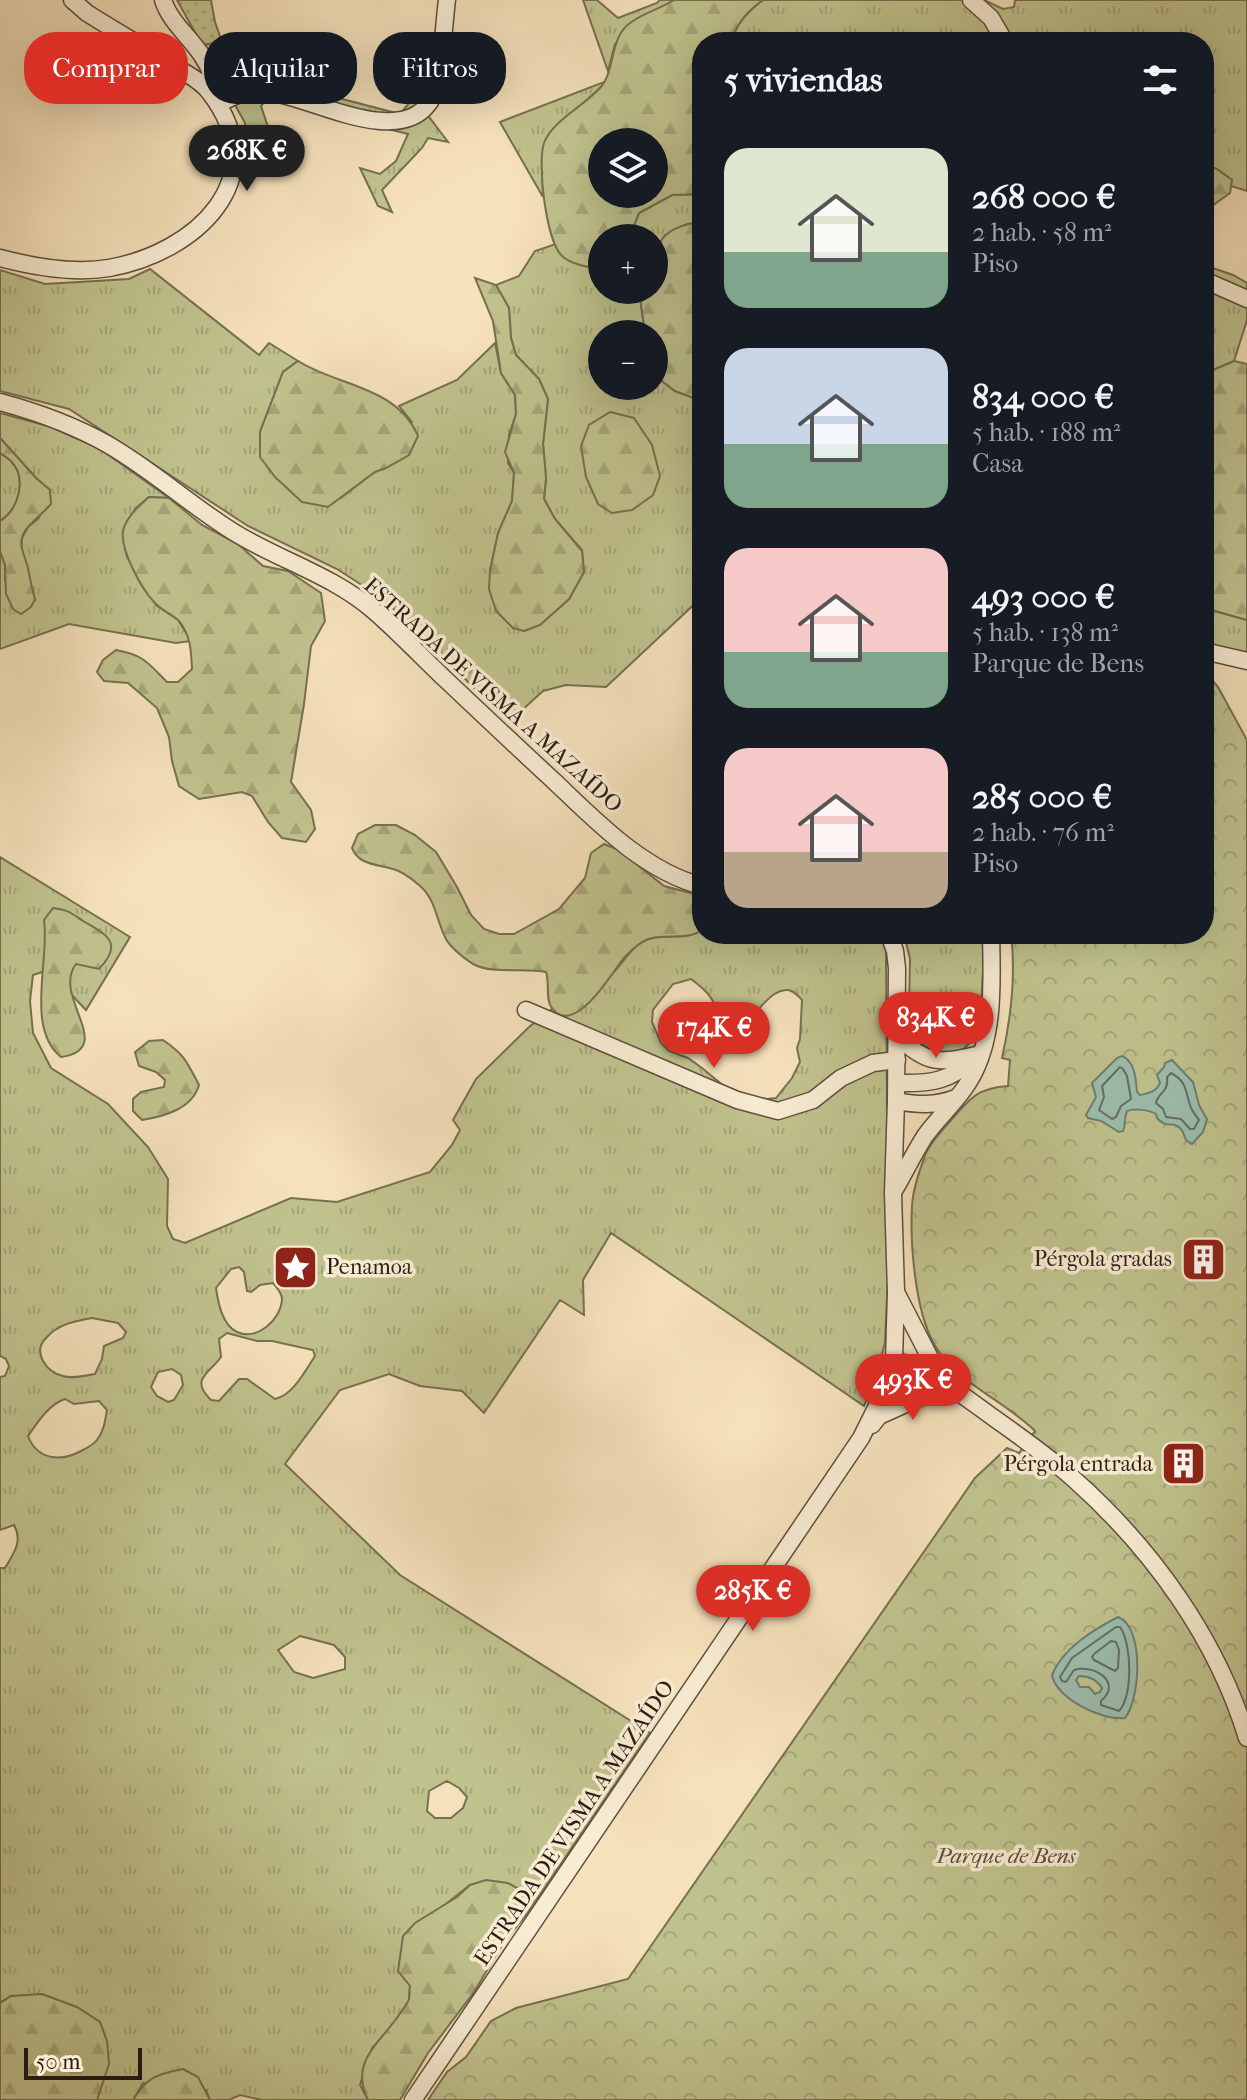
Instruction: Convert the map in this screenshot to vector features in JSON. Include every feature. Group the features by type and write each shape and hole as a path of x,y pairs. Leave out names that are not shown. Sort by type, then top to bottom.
{"street":[{"path":"72,0 87,13 204,84"},
{"path":"163,0 166,10 204,57"},
{"path":"312,104 348,116 401,122 418,115 431,102 440,65 447,0"},
{"path":"971,0 991,18 999,32"},
{"path":"0,258 66,270 107,268 155,255 186,238 211,217 230,183 235,161 234,140 228,120 218,104"},
{"path":"1214,284 1247,299"},
{"name":"ESTRADA DE VISMA A MAZAÍDO","path":"0,402 47,416 109,445 234,533 310,569 351,594 621,841 655,866 692,882"},
{"path":"1214,653 1247,661"},
{"name":"ESTRADA DE VISMA A MAZAÍDO","path":"413,2100 861,1438 881,1398 894,1360 896,1292 893,1193 897,968 893,944"},
{"path":"893,1193 925,1136 972,1078 989,1020 991,944"},
{"path":"526,1010 737,1100 778,1111 813,1100 841,1078 873,1063 897,1060"},
{"path":"896,1034 929,1060 949,1062 981,1054"},
{"path":"897,1083 937,1081 958,1073 981,1054"},
{"path":"896,1101 921,1105 940,1104 957,1098"},
{"path":"896,1292 943,1382"},
{"path":"894,1360 909,1364 943,1382 1076,1480 1122,1526 1157,1569 1217,1661 1247,1738"},
{"path":"861,1438 879,1416 943,1382"}],"green space":[{"path":"177,0 211,0 218,32 204,32 202,45"},
{"path":"583,0 597,0 618,18 660,0 674,0 615,44 608,71"},
{"path":"674,0 763,0 743,18 735,32 692,32 692,194 668,197 668,128 588,128 588,208 648,208 639,213 635,224 588,224 588,266 566,259 556,248 547,219 542,153 548,135 561,120 594,94 605,81 623,29"},
{"path":"763,0 984,0 1003,9 1014,7 1015,0 1247,0 1247,191 1222,183 1214,176 1214,32 735,32 748,13"},
{"path":"604,82 559,123 542,168 543,197 500,122"},
{"path":"357,103 400,114 408,104 419,104 448,142 428,138 382,190 392,212 378,206 360,168 380,174 396,161 408,134 287,104"},
{"path":"235,104 263,104 268,127 249,162 245,123"},
{"path":"1214,168 1232,180 1230,193 1214,205"},
{"path":"692,194 692,223 668,234 668,224 635,224 639,213 648,208 668,208 668,197"},
{"path":"692,224 692,397 668,386 668,320 643,320 641,304 668,304 668,234"},
{"path":"556,244 564,256 588,266 588,304 641,304 643,320 588,320 588,400 668,400 668,386 692,397 692,606 606,687 566,685 543,691 509,722 382,598 337,569 248,526 69,409 0,391 0,270 45,284 129,279 150,269 259,355 269,343 298,361 283,372 260,432 341,498 375,471 386,468 412,422 399,406 457,380 495,343 501,373 515,395 516,414 509,435 508,463 514,473 512,501 498,533 490,571 524,631 540,625 569,599 584,572 582,550 555,519 544,499 543,444 548,399 539,379 516,355 511,338 509,308 496,285 519,276 535,251"},
{"path":"1214,268 1247,283 1247,320 1234,361 1214,370"},
{"path":"475,278 496,285 509,308 511,338 516,355 539,379 548,399 543,444 544,499 555,519 582,551 584,572 569,599 540,625 524,631 513,628 496,611 489,589 498,533 512,501 514,473 505,452 516,414 515,395 501,373 493,321"},
{"path":"298,361 381,397 408,419 418,436 409,455 375,472 328,507 302,502 275,477 260,457 260,432 283,372"},
{"path":"1234,361 1247,364 1247,620 1214,610 1214,370"},
{"path":"610,412 634,418 652,445 660,476 653,495 632,510 612,513 598,504 586,477 581,446 589,425"},
{"path":"0,413 51,427 100,449 169,498 149,497 135,509 123,532 127,557 156,605 178,620 191,641 176,643 69,624 0,649 0,551 5,565 5,581 35,599 21,554 22,538 28,527 39,518 50,490 0,438"},
{"path":"0,438 50,490 51,504 22,537 35,599 31,607 21,614 13,609 6,594 5,565 0,551 0,521 16,502 19,476 11,461 0,453"},
{"path":"0,453 16,468 20,485 12,510 0,521"},
{"path":"149,497 169,498 202,525 238,544 263,566 288,571 321,593 325,621 311,646 291,782 311,810 315,829 306,842 282,838 252,796 242,792 199,799 179,786 169,737 157,708 128,683 104,681 97,672 103,660 116,650 139,657 167,682 178,682 192,669 190,644 184,628 150,597 138,580 125,548 123,531 127,521"},
{"path":"1214,610 1247,620 1247,653 1214,646"},
{"name":"Parque de Bens","path":"1214,682 1247,740 1247,2100 428,2100 447,2072 466,2057 491,2021 516,2008 628,1979 975,1478 1007,1448 1019,1453 1035,1431 967,1380 943,1357 934,1344 922,1313 913,1257 914,1192 929,1148 970,1100 982,1092 1008,1086 1010,1060 1002,1058 1012,996 1012,944 1214,944"},
{"path":"375,825 396,825 415,835 436,852 471,915 484,929 499,934 514,934 559,909 585,878 591,853 604,844 619,850 664,886 692,893 692,934 657,937 642,942 625,957 592,1000 571,1015 561,1015 550,1005 546,972 490,969 473,964 458,953 448,942 432,903 419,885 393,869 369,863 355,854 352,848 358,834"},
{"path":"0,857 130,937 86,1010 48,970 33,975 30,1001 33,1033 51,1068 108,1104 148,1147 168,1179 167,1226 173,1239 185,1243 291,1198 337,1202 430,1172 460,1130 453,1120 476,1079 529,1027 552,1009 562,1015 611,975 636,946 648,939 692,934 692,944 884,944 888,1276 885,1342 877,1375 864,1406 611,1233 583,1280 584,1315 560,1300 484,1413 462,1391 420,1386 389,1374 340,1390 285,1464 400,1575 650,1733 526,1915 526,1907 470,1885 442,1907 410,1986 409,2001 387,2033 372,2048 360,2085 368,2100 261,2100 240,2095 229,2100 210,2100 206,2090 143,2083 133,2100 97,2100 100,2088 11,1996 0,2003 0,1568 5,1568 18,1536 14,1525 0,1530 0,1377 5,1376 9,1366 6,1359 0,1356","holes":["691,979 711,997 728,1032 740,1036 772,996 786,990 802,1000 797,1048 800,1062 776,1098 757,1100 730,1091 688,1058 669,1051 661,1043 652,1022 653,1010 673,984","239,1267 244,1272 247,1291 273,1283 281,1295 281,1307 273,1321 260,1331 252,1334 237,1332 224,1319 216,1288 231,1269","92,1318 118,1323 126,1332 123,1338 104,1346 95,1374 63,1376 46,1366 40,1349 46,1338 67,1324","227,1333 313,1350 315,1356 298,1382 281,1397 275,1399 247,1379 239,1379 219,1401 211,1400 202,1387 202,1381 221,1357 219,1339","172,1369 181,1375 183,1385 174,1400 168,1402 157,1396 151,1387 158,1372","65,1399 74,1404 99,1401 107,1410 103,1429 97,1440 85,1449 66,1457 50,1457 37,1450 28,1436 44,1414","300,1636 334,1645 345,1657 345,1669 313,1678 294,1672 278,1650","447,1781 467,1797 463,1808 451,1818 435,1818 427,1811 429,1791"]},
{"path":"53,908 70,912 105,935 111,945 107,960 99,969 76,964 71,977 71,991 84,1032 84,1044 77,1052 61,1057 50,1044 41,1011 44,920"},
{"path":"906,944 984,944 981,1009 973,1040 958,1054 933,1051 912,1039 910,959"},
{"path":"163,1040 185,1060 199,1085 184,1106 142,1120 133,1111 133,1099 141,1092 164,1087 165,1080 156,1072 139,1066 135,1052 149,1041"},
{"path":"486,1880 508,1883 521,1890 526,1915 428,2053 400,2100 368,2100 363,2087 364,2064 409,1999 410,1986 398,1971 403,1936 415,1923 457,1897 470,1885"},
{"path":"42,1994 77,2007 100,2022 107,2041 109,2064 97,2100 0,2100 0,2003 11,1996"},
{"path":"183,2069 198,2077 210,2100 133,2100 143,2086 154,2078"}],"water":[{"path":"1122,1056 1132,1066 1140,1095 1156,1088 1160,1083 1157,1075 1165,1063 1172,1060 1193,1082 1199,1105 1207,1119 1203,1132 1192,1144 1180,1128 1163,1123 1150,1111 1127,1111 1123,1131 1119,1132 1101,1121 1088,1118 1086,1115 1096,1097 1092,1083"},
{"path":"1118,1617 1127,1623 1136,1649 1134,1696 1125,1718 1105,1716 1082,1707 1062,1692 1052,1675 1071,1648","holes":["1079,1676 1098,1683 1102,1688 1100,1692 1095,1694 1089,1687 1080,1687 1076,1680"]}],"place":[{"name":"Pérgola gradas","path":"1203,1259"},
{"name":"Penamoa","path":"295,1267"},
{"name":"Pérgola entrada","path":"1184,1464"}]}
